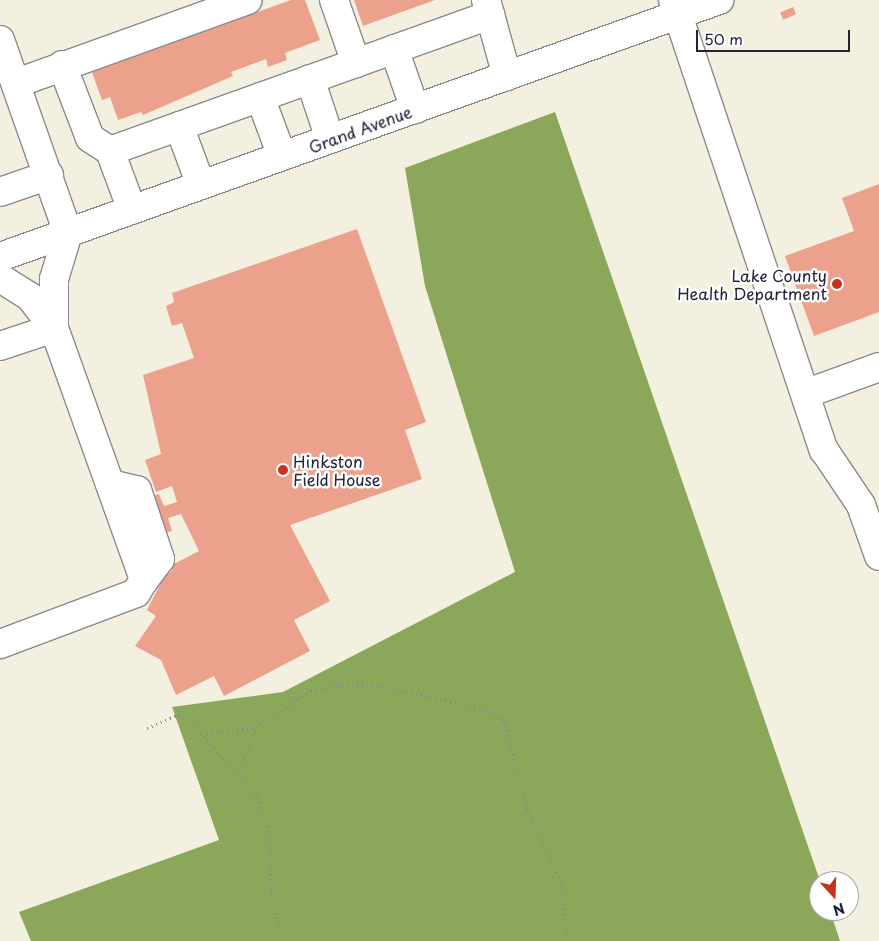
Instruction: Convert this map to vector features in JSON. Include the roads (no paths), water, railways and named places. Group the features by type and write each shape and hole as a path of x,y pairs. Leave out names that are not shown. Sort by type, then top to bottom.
{"main road":[{"path":"12,93 62,65 246,0"},
{"path":"334,0 356,63"},
{"name":"Grand Avenue","path":"0,257 507,76 675,8 719,0"},
{"path":"110,150 394,49 488,7 507,76"},
{"path":"675,8 824,450 861,505 879,556"},
{"path":"0,40 12,93 48,175 68,233 54,279 54,328"},
{"path":"394,49 414,109"},
{"path":"62,65 90,138 110,150 132,210"},
{"path":"310,80 330,139"},
{"path":"260,97 282,156"},
{"path":"179,126 201,185"},
{"path":"0,192 48,175"},
{"path":"0,278 30,297 54,328 144,580 136,593 0,644"},
{"path":"0,346 54,328"},
{"path":"804,394 879,367"}],"place":[{"name":"Lake County Health Department","path":"837,284"},
{"name":"Hinkston Field House","path":"283,470"}]}
